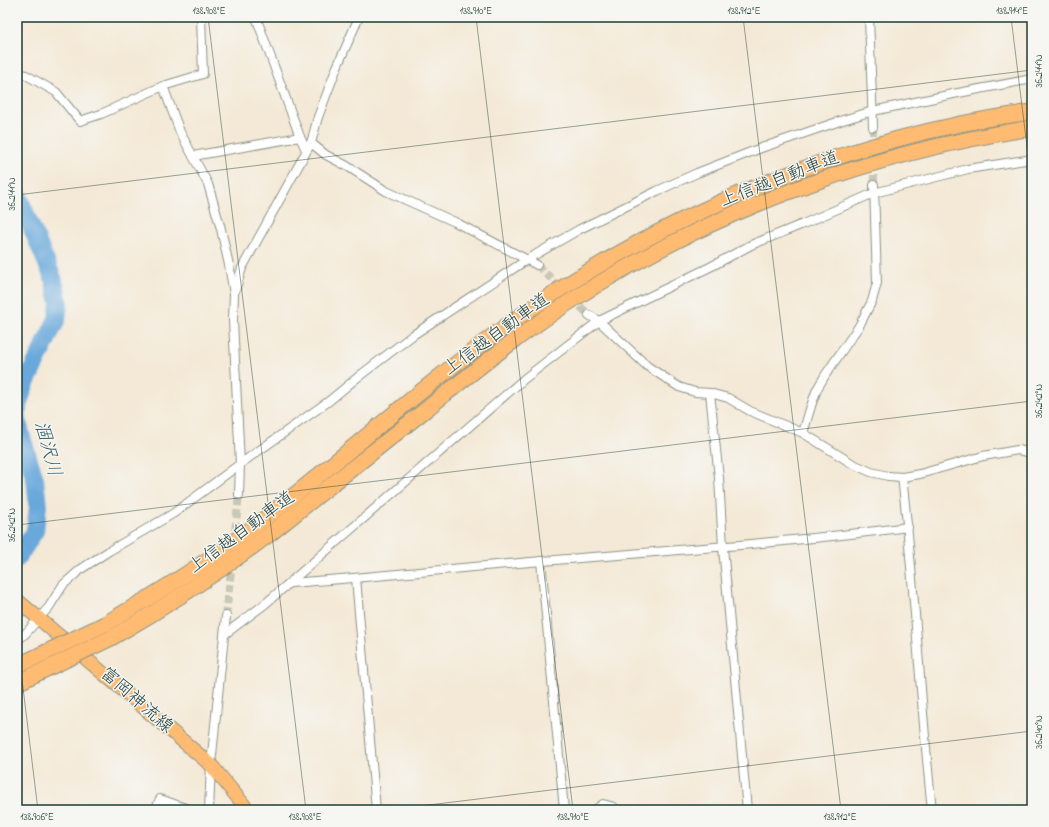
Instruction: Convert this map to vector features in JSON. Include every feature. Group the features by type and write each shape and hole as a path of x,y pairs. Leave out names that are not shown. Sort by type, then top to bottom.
{"highway":[{"name":"上信越自動車道","path":"17,666 105,624 145,601 222,550 267,517 486,341 529,310 616,255 660,231 750,190 844,155 889,142 981,120 1032,112"},
{"name":"上信越自動車道","path":"17,684 112,638 194,589 271,533 498,353 584,293 629,267 718,221 806,185 854,169 947,144 1032,128"}],"main road":[{"name":"富岡神流線","path":"17,600 37,615 211,765 248,810"}],"street":[{"path":"17,72 26,75 56,92 80,121 101,114 163,86 203,74 201,17"},
{"path":"256,17 306,150"},
{"path":"234,294 242,268 311,143 318,117 326,96 359,17"},
{"path":"869,17 874,127"},
{"path":"17,642 26,633 37,615 49,607 63,585 81,569 174,513 329,401 413,335 528,259 580,229 657,190 697,173 761,148 843,120 873,112 1032,79"},
{"path":"163,86 180,132 208,184 221,229 234,294 233,320 240,464 239,495"},
{"path":"193,156 300,137"},
{"path":"311,143 326,155 347,166 386,192 455,222 537,265"},
{"path":"225,634 266,604 524,379 599,321 712,266 751,245 803,224 874,189 968,169 1032,159"},
{"path":"803,433 817,389 860,326 872,301 877,283 874,189"},
{"path":"589,315 599,321 647,366 679,387 695,392 710,393 728,398 750,411 803,433 852,464 871,472 888,476 902,477 920,474 990,455 1018,450 1032,453"},
{"path":"710,393 719,478 723,547 747,810"},
{"path":"902,477 908,527 926,758 932,810"},
{"path":"290,582 356,578 541,561 723,547 908,527"},
{"path":"541,561 564,810"},
{"path":"356,578 376,810"},
{"path":"209,810 211,765 226,616"},
{"path":"154,810 160,799 191,810"},
{"path":"595,810 603,804 614,807 616,810"}],"waterway":[{"name":"涸沢川","path":"17,193 53,278 59,302 57,319 25,385 19,402 17,418 35,479 38,506 35,531 17,559"}],"tunnel":[{"path":"873,127 874,185"},
{"path":"537,265 589,315"},
{"path":"234,542 239,495"},
{"path":"226,616 232,561"}]}
